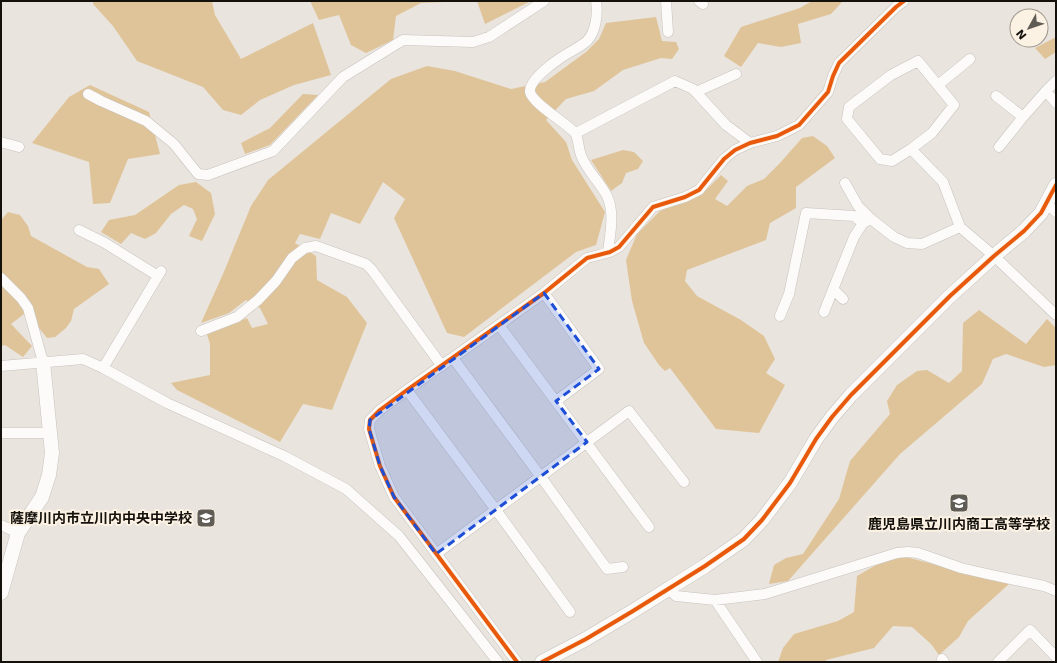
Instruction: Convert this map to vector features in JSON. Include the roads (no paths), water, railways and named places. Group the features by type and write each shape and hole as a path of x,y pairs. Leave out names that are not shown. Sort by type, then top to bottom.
{"street":[{"path":"88,94 146,121 174,144 198,174 208,174 273,151 343,77 404,40 473,42 489,37 544,1"},
{"path":"596,1 597,8 594,30 587,41 558,59 542,73 531,84 530,92 535,100 576,133 581,156 590,173 607,196 612,211 608,252"},
{"path":"666,1 668,32"},
{"path":"517,662 394,497 380,466 369,429 370,420 380,410 407,390 544,293 587,258 619,247 653,207 684,197 699,190 724,159 735,150 750,142 778,136 799,125 828,92 839,63 904,1"},
{"path":"938,85 970,59"},
{"path":"918,61 954,105 932,133 911,149 892,161 880,159 847,119 849,107 891,75 918,61"},
{"path":"696,92 736,74"},
{"path":"576,133 675,81 693,89 726,125 750,142"},
{"path":"999,147 1023,117 1056,82"},
{"path":"1046,91 1056,104"},
{"path":"996,96 1023,117"},
{"path":"1,142 19,147"},
{"path":"911,149 943,182 960,227 994,256 1056,315"},
{"path":"845,182 867,221"},
{"path":"542,662 592,635 669,589 744,539 762,520 790,483 816,439 851,394 950,296 1024,231 1041,213 1051,208 1056,185"},
{"path":"780,316 789,294 806,213 854,216 867,221 907,243 922,244 960,227"},
{"path":"824,312 854,237 867,221"},
{"path":"79,230 160,274 104,368"},
{"path":"201,331 237,317 258,300 276,280 292,258 305,248 316,246 366,264 372,270 442,366"},
{"path":"1,278 21,298 28,308 43,362 52,454 42,497 18,533 1,592"},
{"path":"833,290 843,299"},
{"path":"544,293 599,369 556,401"},
{"path":"499,325 649,527"},
{"path":"453,358 607,568 623,567"},
{"path":"1,366 83,359 104,368 167,403 284,456 346,489 399,536 498,662"},
{"path":"407,390 570,612"},
{"path":"436,554 629,411 684,482"},
{"path":"1,433 50,433"},
{"path":"1,524 18,533"},
{"path":"669,589 676,596 714,600 765,594 897,553 908,552 918,553 961,568 1044,586 1056,591"},
{"path":"714,600 757,662"},
{"path":"998,662 1030,630 1056,657"}],"place":[{"name":"鹿児島県立川内商工高等学校","path":"959,503"},
{"name":"薩摩川内市立川内中央中学校","path":"206,518"}]}
